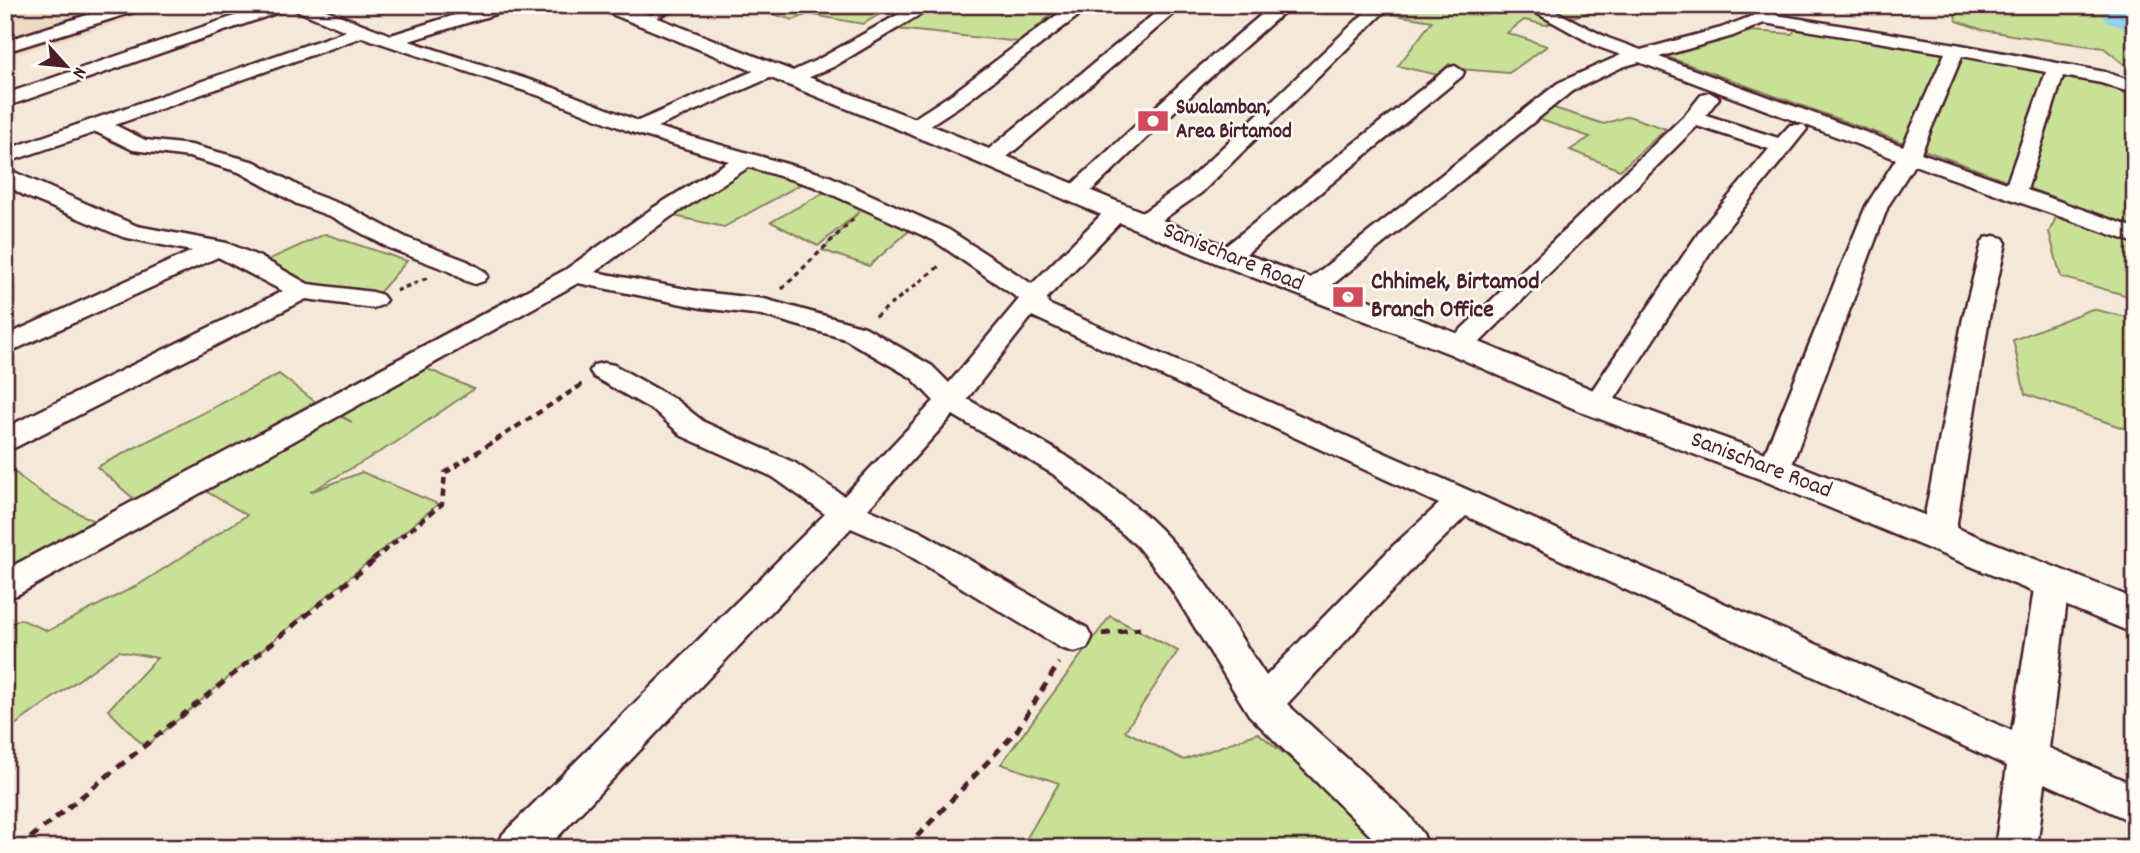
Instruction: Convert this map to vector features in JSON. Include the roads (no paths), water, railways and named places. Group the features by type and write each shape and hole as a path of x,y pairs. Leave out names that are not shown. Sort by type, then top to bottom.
{"street":[{"path":"5,47 137,5"},
{"path":"5,102 173,41 285,5"},
{"path":"297,5 362,31 547,92 638,128 821,181 941,235 1034,297 1036,308 2135,805"},
{"path":"393,40 505,5"},
{"name":"Sanischare Road","path":"606,5 992,158 1074,195 1227,257 1460,346 1597,405 1774,470 1938,535 2135,617"},
{"path":"638,128 781,75 826,63 928,5"},
{"path":"992,158 1176,5"},
{"path":"1074,195 1198,78 1284,5"},
{"path":"518,848 846,513 950,401 1034,297 1131,216 1193,188 1383,5"},
{"path":"1530,5 1602,42 1909,156 2135,236"},
{"path":"915,127 960,97 1072,12"},
{"path":"1312,289 1565,87 1615,63 1727,32 1762,12 2105,78 2135,88"},
{"path":"5,157 362,31"},
{"path":"1774,470 1877,206 1909,156 1956,50"},
{"path":"2015,194 2056,69"},
{"path":"1227,257 1455,72"},
{"path":"1460,346 1693,118 1709,98"},
{"path":"1597,405 1710,233 1789,137 1693,118"},
{"path":"96,124 140,146 191,151 247,167 305,199 340,212 398,243 467,271"},
{"path":"5,586 574,275 661,213 747,159"},
{"path":"5,175 33,191 131,232 218,248 251,262 302,291 373,300"},
{"path":"1938,535 1976,318 1994,243"},
{"path":"5,345 218,248"},
{"path":"574,275 702,300 764,307 855,333 922,372 950,401 1065,467 1148,537 1180,575 1263,704 1283,726 1393,828 1408,848"},
{"path":"5,440 302,291"},
{"path":"604,370 666,406 693,429 784,470 846,513 909,540 1074,638"},
{"path":"1263,704 1406,554 1461,502"},
{"path":"2016,848 2031,757 2052,583"}],"lane":[{"path":"644,20 678,5"}],"waterway":[{"path":"2128,5 2131,8 2118,15 2135,23"}],"place":[{"name":"Swalamban, Area Birtamod","path":"1153,121"},
{"name":"Chhimek, Birtamod Branch Office","path":"1348,297"}]}
